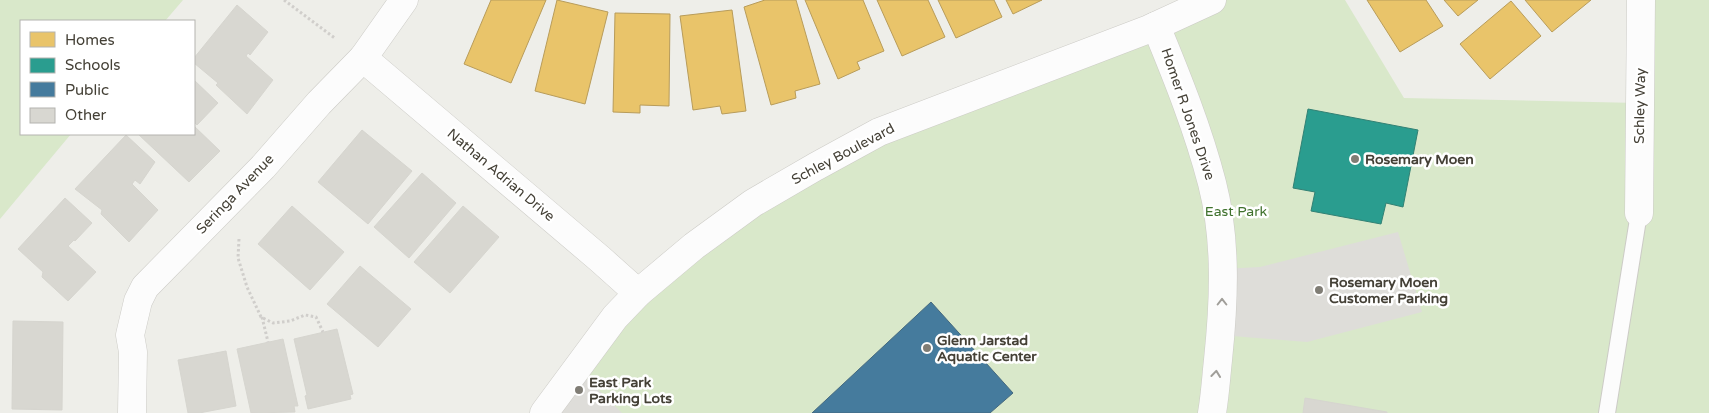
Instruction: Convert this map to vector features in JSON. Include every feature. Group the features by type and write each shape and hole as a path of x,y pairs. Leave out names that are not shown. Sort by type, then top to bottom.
{"street":[{"name":"Seringa Avenue","path":"132,413 133,352 130,335 138,301 145,287 263,167 319,102 363,58 404,0"},
{"name":"Schley Boulevard","path":"544,413 615,316 638,293 694,246 753,203 815,166 879,132 1156,26 1212,0"},
{"name":"Schley Way","path":"1638,213 1641,0"},
{"name":"Homer R Jones Drive","path":"1156,26 1201,147 1212,184 1220,229 1222,314 1212,413"},
{"name":"Nathan Adrian Drive","path":"363,58 638,293"}],"lane":[{"path":"1607,413 1638,213"}],"path":[{"path":"284,0 363,58"},
{"path":"239,238 238,258 247,287 261,316 268,342"},
{"path":"261,316 273,323 290,321 306,315 316,317 323,332"}],"green space":[{"path":"0,0 183,0 166,20 20,20 20,135 70,135 0,219"},
{"name":"East Park","path":"1212,0 1345,0 1404,98 1639,103 1642,0 1709,0 1709,413 544,413 608,326 815,167"}],"shaded area":[{"name":"Rosemary Moen Customer Parking","path":"1398,232 1422,312 1307,342 1220,335 1222,269 1260,267"},
{"name":"East Park Parking Lots","path":"576,368 622,413 544,413"}],"building: Homes":[{"path":"491,0 546,0 511,83 464,64"},
{"path":"557,0 608,12 585,104 535,91"},
{"path":"765,0 796,0 820,84 795,91 796,98 771,105 744,7"},
{"path":"805,0 863,0 884,51 857,62 860,69 838,79"},
{"path":"877,0 928,0 945,37 902,56"},
{"path":"938,0 994,0 1002,17 956,38"},
{"path":"1006,0 1042,0 1013,14"},
{"path":"1367,0 1426,0 1443,26 1400,52"},
{"path":"1444,0 1478,0 1458,16"},
{"path":"1525,0 1591,0 1552,32"},
{"path":"1511,1 1541,36 1490,79 1460,44"},
{"path":"732,10 746,111 722,114 720,106 693,110 680,16"},
{"path":"615,13 670,14 669,106 640,105 640,113 613,112"}],"building: Schools":[{"name":"Rosemary Moen","path":"1308,109 1418,130 1403,207 1386,203 1381,224 1311,211 1315,192 1293,188"}],"building: Public":[{"name":"Glenn Jarstad Aquatic Center","path":"931,302 1013,393 990,413 812,413"}],"building: Other":[{"path":"237,5 268,32 250,55 248,53 246,56 273,80 247,114 216,85 218,83 195,64 195,57"},
{"path":"195,81 218,103 197,125 195,123"},
{"path":"195,127 220,151 189,182 139,135 195,135"},
{"path":"362,130 412,171 368,224 318,182"},
{"path":"126,135 155,162 140,184 135,180 132,184 158,210 129,242 101,214 102,210 75,189"},
{"path":"422,173 456,203 409,258 374,227"},
{"path":"65,198 92,223 68,246 96,272 68,301 42,277 43,272 18,249"},
{"path":"292,206 344,252 310,290 258,244"},
{"path":"463,206 499,237 450,293 414,262"},
{"path":"360,266 411,309 378,347 327,304"},
{"path":"13,321 63,322 62,410 12,409"},
{"path":"337,329 353,394 350,395 351,399 308,409 305,396 307,395 294,339"},
{"path":"283,339 298,406 294,406 295,412 251,413 237,349"},
{"path":"226,351 236,406 199,413 188,413 178,360"},
{"path":"1305,398 1387,412 1387,413 1303,413"}],"place":[{"name":"Rosemary Moen","path":"1355,159"},
{"name":"Rosemary Moen Customer Parking","path":"1319,290"},
{"name":"Glenn Jarstad Aquatic Center","path":"927,348"},
{"name":"East Park Parking Lots","path":"579,390"}]}
